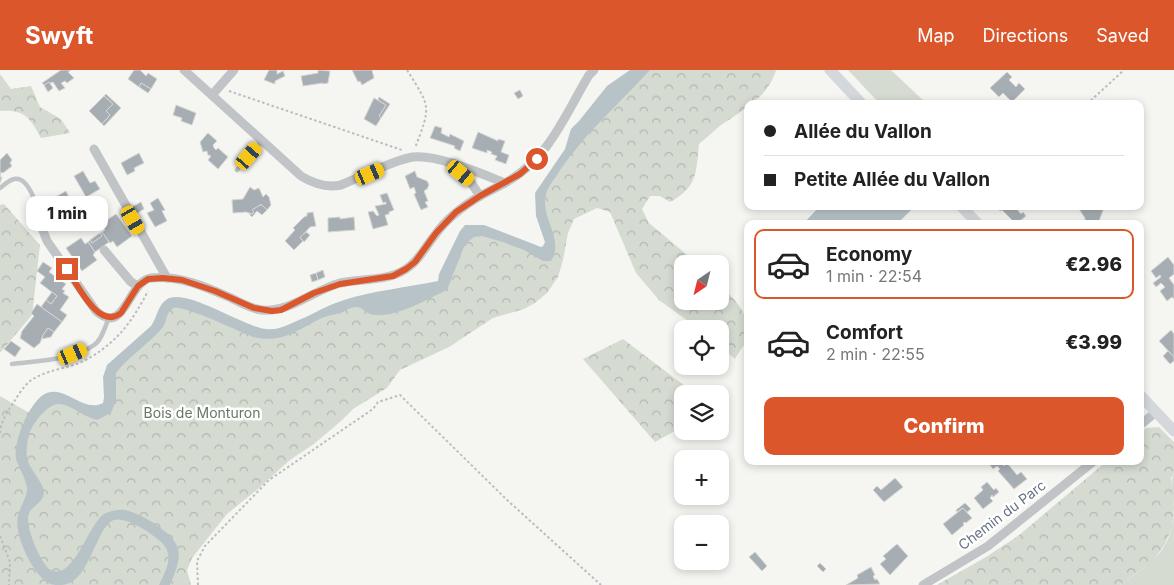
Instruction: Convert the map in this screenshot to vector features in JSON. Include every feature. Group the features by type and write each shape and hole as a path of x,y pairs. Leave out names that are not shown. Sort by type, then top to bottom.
{"main road":[{"path":"830,70 858,100"},
{"path":"1144,398 1160,409 1174,431"}],"street":[{"path":"184,70 301,176 312,182 325,186 342,185 411,157 427,157 505,183"},
{"path":"212,95 234,70"},
{"path":"42,228 48,241 96,312 107,318 116,317 121,313 138,286 148,279 167,278 196,284 254,308 272,311 281,310 314,293 340,284 393,276 406,269 415,262 436,233 456,212 480,196 520,174 545,150 562,124 589,75 594,70"},
{"path":"94,149 167,278"},
{"path":"449,163 470,181 480,196"},
{"path":"104,250 131,282 138,286"},
{"path":"1144,421 1160,409"},
{"name":"Chemin du Parc","path":"923,585 988,546 1089,465"}],"lane":[{"path":"237,170 262,141"},
{"path":"0,188 13,179 22,182 35,200 41,217 42,228"},
{"path":"12,364 61,358 94,345 99,340 107,318"}],"path":[{"path":"220,86 226,90 400,149 411,157 426,118 427,106 407,70"},
{"path":"1091,100 1124,70"},
{"path":"198,585 197,561 205,546 269,480 373,409 378,402 400,396 506,499 601,585"},
{"path":"0,536 10,562 9,585"}],"green space":[{"name":"Bois de Monturon","path":"642,70 776,70 769,85 757,99 744,100 744,110 721,125 699,144 696,171 686,191 670,202 660,196 650,196 642,209 649,223 687,255 674,255 674,310 729,310 729,294 741,308 744,313 744,344 735,359 729,354 729,320 687,320 659,300 636,273 610,212 597,208 574,219 568,233 558,277 547,293 524,309 493,318 449,347 400,370 387,388 353,409 314,444 290,460 227,514 192,558 187,570 191,585 0,585 0,396 33,415 57,397 88,413 107,410 109,377 156,327 172,302 265,335 346,306 445,280 467,228 548,256 536,195"},
{"path":"848,70 891,70 923,100 876,100"},
{"path":"0,74 11,89 31,86 40,107 61,119 70,133 41,138 26,116 21,113 0,111"},
{"path":"4,204 40,245 32,315 0,353 0,205"},
{"path":"623,339 684,385 674,385 674,431 655,442 583,359"},
{"path":"1159,427 1174,442 1174,473 1171,478 1174,508 1172,528 1165,544 1152,562 1120,585 937,585 1018,536 1102,465 1144,465 1144,430 1146,428"},
{"path":"1174,473 1174,507 1172,485"},
{"path":"1174,507 1174,585 1120,585 1142,570 1159,554 1170,534"}],"shaded area":[{"path":"630,70 650,70 578,147 548,190 545,204 546,212 555,244 555,253 551,261 543,261 524,250 503,242 482,236 474,237 465,244 447,290 412,307 384,315 372,315 358,307 351,308 341,313 324,317 289,335 273,339 253,337 200,315 180,308 174,308 168,314 163,327 116,373 116,400 111,413 97,420 59,404 45,411 30,431 27,458 44,492 40,501 29,513 28,519 31,534 45,565 49,569 58,571 66,568 74,560 100,518 106,513 120,510 131,512 147,519 164,530 175,543 179,558 170,585 159,585 167,568 169,557 165,546 145,530 119,519 107,525 86,566 79,576 71,582 61,585 50,584 37,572 21,543 18,533 18,516 27,487 16,459 16,452 23,424 32,406 43,395 58,392 88,405 103,403 103,377 107,365 151,326 163,302 175,297 199,302 256,327 276,329 344,300 438,281 439,274 460,231 465,225 484,225 541,247 543,246 545,242 536,216 535,193 565,149 571,129 607,86"},
{"path":"816,210 911,210 901,220 807,220"}],"building":[{"path":"61,70 71,70 68,72 74,78 67,83 65,81 61,83 65,88 59,91 53,82 44,85 42,83"},
{"path":"134,70 140,70 146,76 148,73 157,79 151,89 141,83 139,87 128,79"},
{"path":"269,70 277,70 277,74 283,71 285,76 275,81 275,84 264,80"},
{"path":"318,70 330,71 328,83 303,86 301,76 318,73"},
{"path":"352,70 372,70 374,78 362,85 360,81 358,82"},
{"path":"1007,72 1012,77 1009,80 1016,87 1019,83 1025,89 1014,100 1010,100 1003,93 999,97 990,88"},
{"path":"49,82 53,88 48,92 44,85"},
{"path":"141,83 151,89 148,93 139,87"},
{"path":"520,90 523,96 518,99 514,93"},
{"path":"106,94 121,108 104,126 102,124 110,115 106,111 113,104 104,96"},
{"path":"104,96 113,104 106,111 110,115 102,124 89,111"},
{"path":"379,97 390,104 381,118 379,116 386,105 378,100"},
{"path":"374,98 386,105 379,116 381,118 376,126 364,119"},
{"path":"176,105 196,113 192,125 181,121 182,118 173,115"},
{"path":"435,126 442,128 441,133 449,137 450,134 464,141 460,151 454,148 455,146 430,138"},
{"path":"478,132 498,141 498,139 505,141 501,152 509,155 506,164 495,160 497,156 491,154 492,152 487,150 487,153 472,148"},
{"path":"208,133 217,141 213,145 214,148 216,150 218,148 228,157 218,169 208,160 211,156 208,155 207,151 203,152 200,142"},
{"path":"7,153 12,160 10,163 12,166 3,173 1,172 0,177 0,160"},
{"path":"139,153 144,163 134,168 135,171 127,175 121,163"},
{"path":"83,171 90,183 95,181 100,189 86,197 74,176"},
{"path":"415,171 417,177 427,181 429,185 424,191 428,201 425,202 428,207 421,210 414,194 416,193 414,187 410,189 405,176"},
{"path":"250,187 254,190 259,188 263,197 266,194 271,205 267,210 260,205 252,210 254,212 252,214 246,212 233,213 232,200 243,199"},
{"path":"66,191 71,202 58,209 52,199"},
{"path":"387,193 394,210 385,215 388,225 373,229 368,212 373,211 377,216 379,215 375,206 386,204 386,202 383,203 380,195"},
{"path":"158,198 165,210 162,211 167,221 155,227 147,213 154,210 150,203"},
{"path":"141,202 144,209 134,215 130,208"},
{"path":"260,205 267,210 262,215 257,211 252,217 249,214 252,214 254,212 252,210"},
{"path":"1002,210 1018,210 1021,214 1023,212 1026,216 1021,220 1012,220"},
{"path":"1080,210 1103,210 1099,220 1085,220"},
{"path":"313,212 316,226 310,227 300,237 303,241 294,250 285,241 295,230 293,228 307,216 307,213"},
{"path":"116,214 132,236 117,247 113,241 110,243 102,232 105,230 101,224"},
{"path":"340,217 340,219 354,217 355,230 328,232 328,218"},
{"path":"102,232 109,242 95,252 88,242 90,240 92,243 102,236 100,233"},
{"path":"306,232 310,235 304,242 300,237"},
{"path":"100,233 102,236 92,243 90,240"},
{"path":"81,238 85,244 88,242 95,252 93,255 97,260 82,271 66,248"},
{"path":"1168,257 1174,265 1174,274 1169,278 1174,285 1174,299 1172,297 1167,301 1160,291 1165,287 1161,283 1156,287 1153,283 1161,277 1160,275 1156,278 1151,271"},
{"path":"43,262 52,268 49,272 66,284 62,289 65,291 63,293 69,297 60,310 67,315 62,322 41,307 46,300 51,304 57,296 40,283 45,277 37,271"},
{"path":"323,270 325,277 318,280 316,273"},
{"path":"316,273 318,280 312,282 310,275"},
{"path":"52,292 57,296 51,304 46,300"},
{"path":"37,304 62,322 54,332 48,328 40,343 34,348 20,338 22,331 34,316 31,313"},
{"path":"48,328 54,332 51,337 42,339 43,335"},
{"path":"1171,330 1174,334 1174,357 1159,341"},
{"path":"11,341 21,348 15,357 4,349"},
{"path":"1168,351 1174,357 1174,361 1170,364 1163,356"},
{"path":"990,465 1009,465 1017,475 1021,472 1027,479 1014,489 998,471 1000,469 997,466 993,469"},
{"path":"895,478 903,487 884,502 873,490 877,486 881,490"},
{"path":"987,482 994,490 996,488 999,492 993,497 992,495 990,498 993,501 983,509 974,498 983,490 981,487"},
{"path":"965,503 971,509 967,512 963,508 957,512 956,510"},
{"path":"963,508 972,518 963,523 964,525 952,535 943,524"},
{"path":"897,544 908,556 890,575 880,564 886,559 883,556"},
{"path":"755,552 767,566 762,571 749,557"},
{"path":"820,563 826,569 823,572 817,566"},
{"path":"871,567 875,580 877,579 880,584 846,585 858,578 857,575"}],"route":[{"path":"67,269 96,312 109,318 116,317 121,313 144,280 158,278 182,280 196,284 260,310 281,310 314,293 340,284 393,276 406,269 415,262 436,233 456,212 480,196 520,174 537,159"}]}
